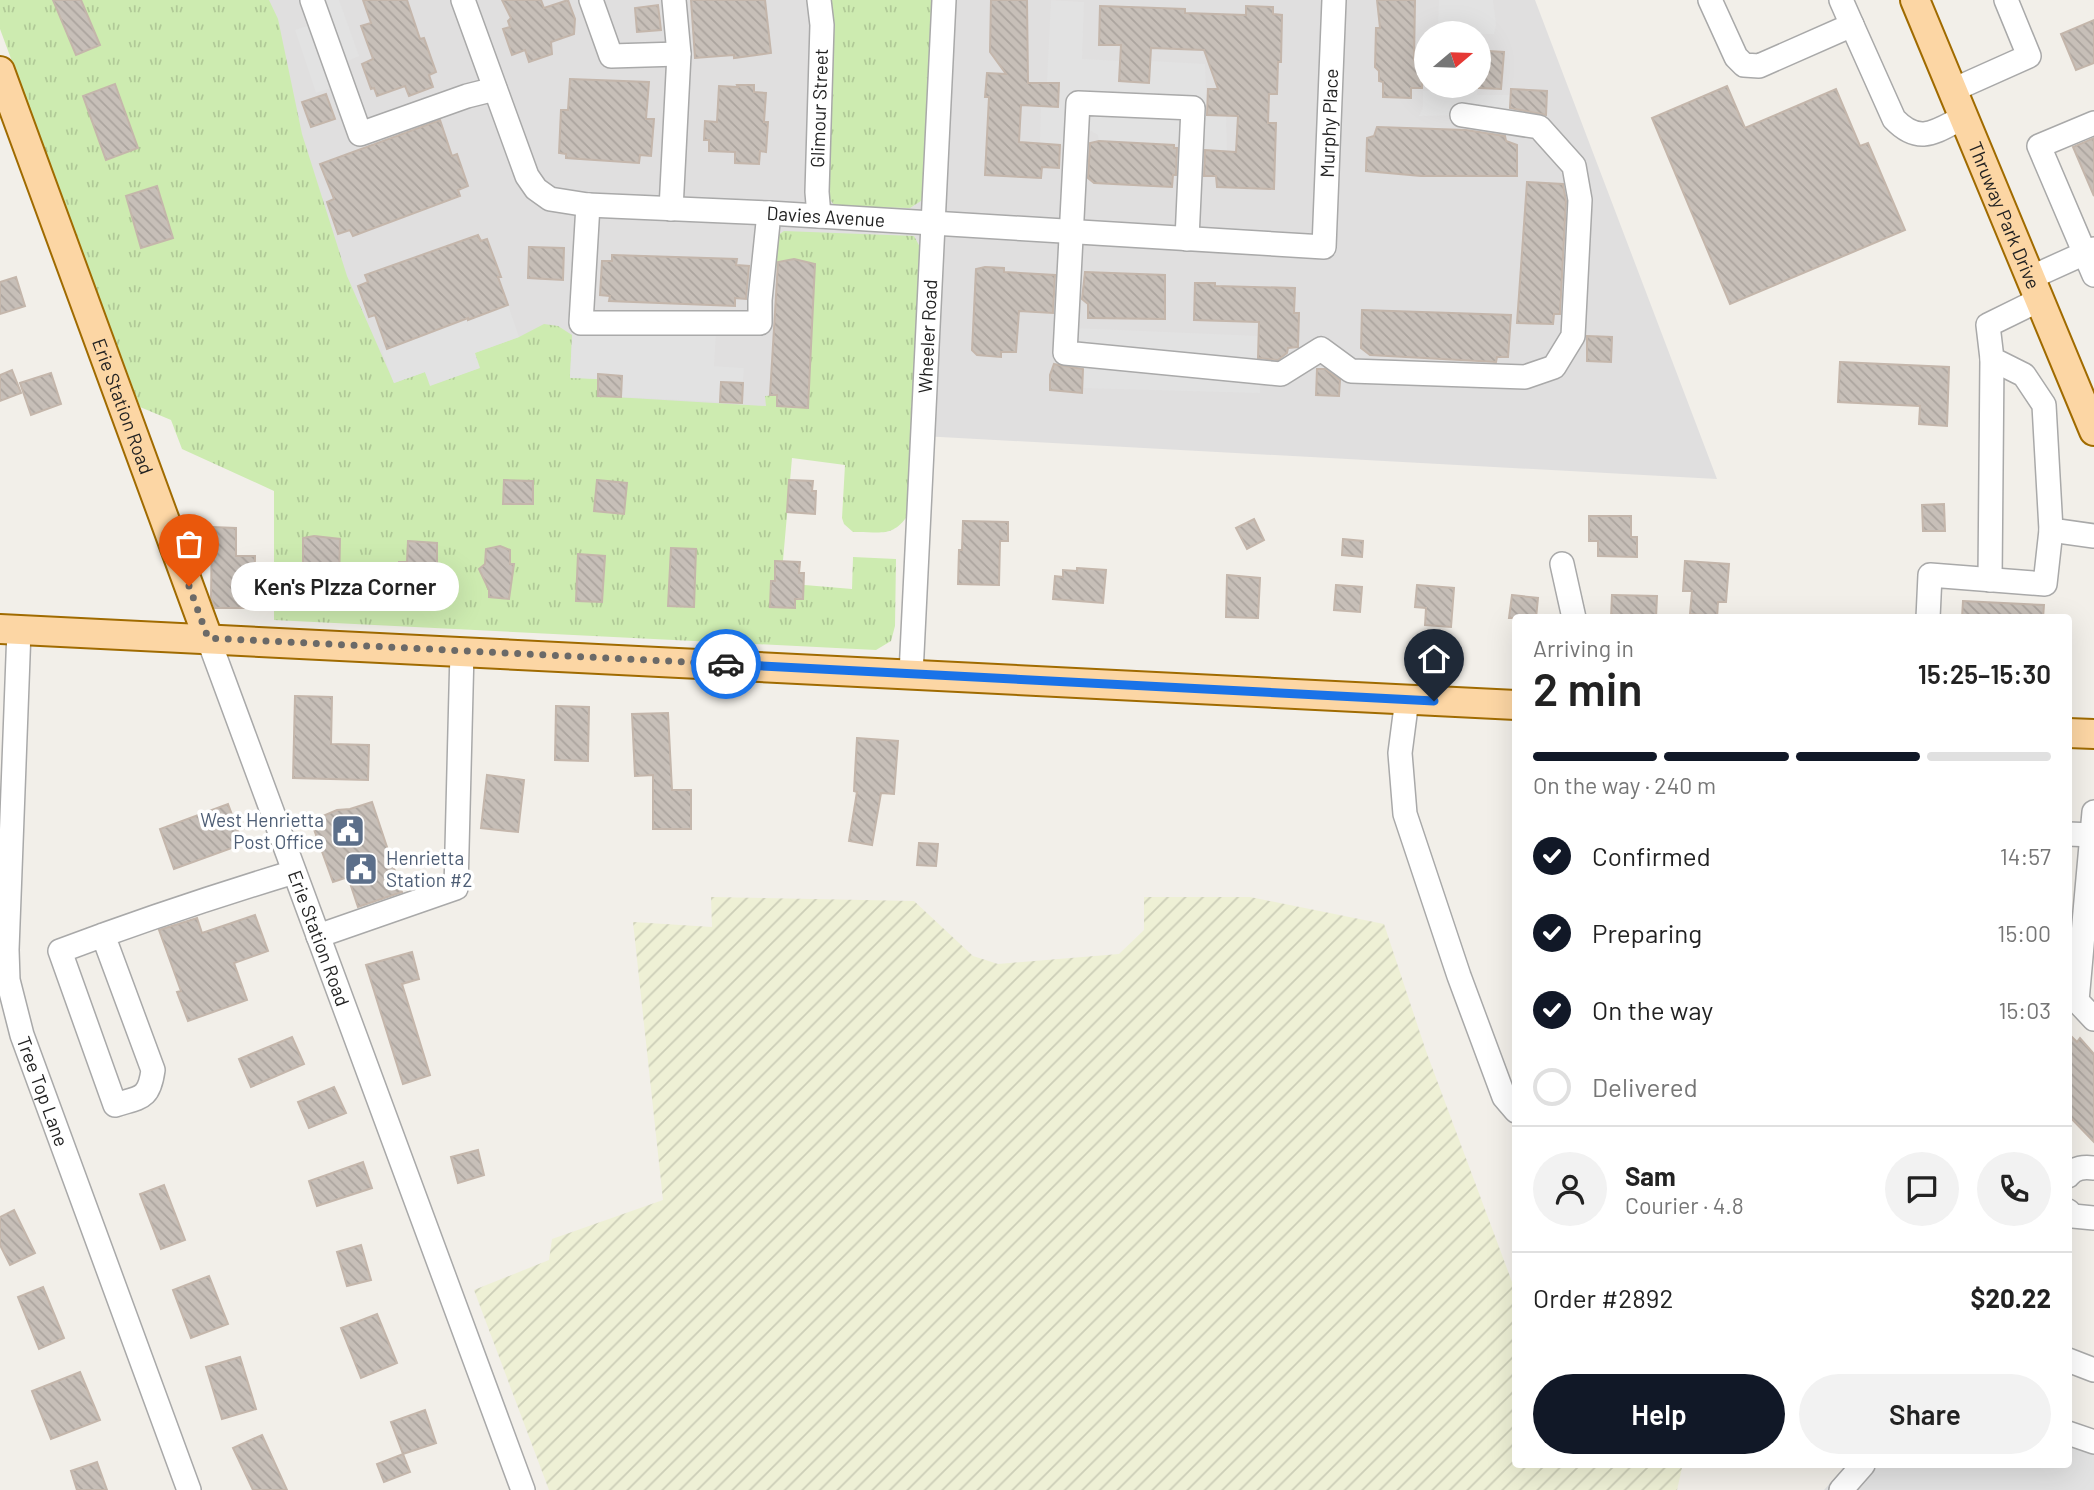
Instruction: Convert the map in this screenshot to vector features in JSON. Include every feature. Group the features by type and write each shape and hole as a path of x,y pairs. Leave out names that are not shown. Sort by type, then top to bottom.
{"main road":[{"name":"Thruway Park Drive","path":"1915,0 2093,424"},
{"name":"Erie Station Road","path":"0,71 208,638"},
{"path":"10,629 1512,705"},
{"path":"2072,733 2094,734"}],"street":[{"path":"312,0 360,134 467,96 495,89"},
{"name":"Davies Avenue","path":"463,0 527,176 536,189 550,199 588,205 769,213 1324,247"},
{"path":"591,0 611,56 679,54"},
{"path":"671,209 679,54 674,0"},
{"name":"Glimour Street","path":"819,0 822,25 817,192 819,216"},
{"name":"Wheeler Road","path":"911,674 944,0"},
{"name":"Murphy Place","path":"1324,247 1334,0"},
{"path":"1710,0 1736,57 1744,65 1759,66 1852,25"},
{"path":"1841,0 1894,119 1905,131 1917,135 1934,131 1964,117"},
{"path":"1953,90 2029,56 2006,0"},
{"path":"1187,239 1193,108 1078,103 1065,353 1281,374 1321,349 1351,371 1525,377 1554,367 1573,336 1580,200 1574,166 1539,127 1462,115"},
{"path":"2094,123 2039,146 2090,251 2094,275"},
{"path":"588,205 581,323 760,323 769,213"},
{"path":"1990,580 1992,359 1988,325 2090,251"},
{"path":"1928,614 1930,575 2045,584 2051,530 2044,405 2024,375 1992,359"},
{"path":"2051,530 2094,536"},
{"path":"1562,564 1572,614"},
{"name":"Tree Top Lane","path":"10,629 6,950 11,993 22,1035 189,1490"},
{"name":"Erie Station Road","path":"208,638 523,1490"},
{"path":"318,936 456,888 462,651"},
{"path":"1407,699 1401,753 1405,814 1504,1097 1512,1106"},
{"path":"2094,812 2084,835 2077,1001 2094,1019"},
{"path":"103,934 153,1070 151,1087 141,1097 115,1105 60,950 103,934 162,913 294,872"},
{"path":"2072,1171 2082,1167 2094,1167"},
{"path":"2072,1215 2094,1218"},
{"path":"2072,1362 2094,1370"},
{"path":"2072,1435 2094,1443"},
{"path":"1841,1490 1860,1468"}],"shaded area":[{"path":"246,0 1535,0 1717,479 424,409 363,385"},
{"path":"301,0 339,0 359,56 343,63 334,87 316,93 295,30 310,25"},
{"path":"1051,0 1084,2 1082,59 1120,61 1120,81 1149,83 1150,61 1205,64 1207,115 1226,116 1227,151 1202,150 1197,178 1178,177 1180,144 1176,143 1099,141 1098,135 1091,131 1085,133 1082,147 1040,144 1041,106 1058,106 1059,83 1047,82"},
{"path":"1439,0 1493,0 1496,25 1494,34 1491,34 1491,21 1438,21"},
{"path":"1491,95 1511,95 1510,122 1462,115 1419,116 1423,98 1491,98"},
{"path":"508,305 519,337 475,353 480,368 430,386 425,372 394,383 382,351"},
{"path":"573,324 716,331 714,366 744,368 743,383 721,382 720,402 621,397 621,376 570,378"},
{"path":"1072,328 1259,336 1260,393 1082,388 1083,365"},
{"path":"2072,1421 2094,1431 2094,1490 1824,1490 1843,1468 2072,1468"}],"green space":[{"path":"0,0 269,0 278,19 302,134 347,276 394,383 425,372 431,385 479,368 474,353 519,337 544,324 558,326 572,335 570,377 598,379 598,396 766,406 765,396 777,395 777,406 808,408 815,264 794,259 777,263 776,271 773,267 778,235 784,231 914,236 921,249 908,515 890,531 853,532 844,524 842,518 845,465 792,458 781,583 852,589 853,557 896,559 895,626 891,641 876,650 274,620 274,491 182,449 171,420 140,407 0,29"},
{"path":"830,0 933,0 924,199 910,208 835,206 824,192 833,10"},
{"path":"711,897 914,901 973,956 998,964 1119,954 1144,930 1144,897 1250,897 1384,924 1426,1051 1512,1282 1512,1468 1682,1468 1677,1490 549,1490 474,1290 549,1260 552,1239 663,1200 633,922 712,927"}],"building":[{"path":"53,0 81,0 100,45 76,55"},
{"path":"363,0 407,0 420,39 424,38 436,72 429,75 433,87 409,96 405,86 377,96 374,88 371,89 362,64 373,59 361,26 371,23"},
{"path":"502,0 541,0 544,8 568,0 575,19 574,34 551,42 552,54 529,62 525,50 512,55 503,29 510,27 508,21 511,18"},
{"path":"691,0 765,0 771,53 734,58 734,55 695,58"},
{"path":"991,0 1027,0 1028,83 1059,83 1058,107 1021,105 1019,142 1060,145 1059,168 1042,167 1041,178 985,175 989,97 985,97 987,73 1006,74 990,52"},
{"path":"1377,0 1415,0 1414,88 1411,88 1411,98 1383,97 1383,82 1379,81 1379,71 1375,67 1376,28 1380,28"},
{"path":"658,5 661,30 637,32 635,8"},
{"path":"1100,6 1185,9 1185,13 1246,15 1246,6 1273,7 1273,14 1282,15 1277,94 1269,94 1268,123 1276,123 1274,189 1217,187 1216,176 1204,176 1205,150 1236,152 1238,116 1207,115 1208,89 1218,89 1204,50 1151,48 1149,83 1119,81 1121,45 1099,45"},
{"path":"2094,20 2094,63 2076,70 2061,34"},
{"path":"1491,51 1504,52 1501,89 1491,89"},
{"path":"570,79 649,82 646,119 654,119 651,156 640,155 639,163 566,158 566,154 559,153 561,110 568,110"},
{"path":"115,84 138,148 106,160 83,96"},
{"path":"737,85 754,85 754,92 766,93 766,152 760,151 759,164 735,163 735,152 709,151 709,140 704,140 705,121 717,122 719,86 738,87"},
{"path":"1727,86 1745,128 1836,89 1860,146 1868,143 1905,230 1730,304 1652,118"},
{"path":"1511,89 1547,91 1546,115 1510,108"},
{"path":"326,94 335,119 311,127 302,102"},
{"path":"440,120 452,156 457,154 468,186 458,190 460,196 353,236 350,230 338,234 327,202 334,199 320,164"},
{"path":"1377,127 1466,130 1505,136 1506,141 1517,145 1517,176 1421,176 1366,171 1367,138 1374,136"},
{"path":"2094,138 2094,196 2073,147"},
{"path":"1099,141 1174,145 1174,148 1177,148 1176,175 1173,175 1172,187 1094,183 1088,178 1090,143"},
{"path":"1527,182 1563,184 1566,201 1560,314 1554,314 1553,324 1517,323"},
{"path":"157,186 173,238 141,248 126,196"},
{"path":"478,235 481,241 487,239 508,305 387,349 375,315 369,317 358,286 368,282 365,275"},
{"path":"529,247 564,248 563,280 528,278"},
{"path":"612,255 737,259 736,265 749,266 746,299 735,298 735,306 609,301 610,296 600,295 602,261 612,261"},
{"path":"794,259 815,264 808,408 777,406 777,395 770,395 778,262"},
{"path":"1004,268 1004,272 1055,275 1053,313 1019,311 1016,352 1001,352 1001,357 977,355 972,350 976,269"},
{"path":"1085,272 1165,275 1165,319 1088,318 1088,304 1082,299"},
{"path":"16,277 25,306 0,314 0,282"},
{"path":"1195,283 1295,288 1294,313 1299,313 1298,347 1288,348 1287,353 1278,360 1258,358 1259,322 1194,320"},
{"path":"1362,310 1511,315 1508,357 1497,357 1496,362 1370,355 1361,348"},
{"path":"1587,336 1612,337 1611,362 1587,361"},
{"path":"1840,362 1949,367 1947,426 1919,424 1920,406 1838,402"},
{"path":"1054,364 1083,369 1082,393 1050,390 1050,375"},
{"path":"1317,369 1325,369 1340,380 1339,396 1316,395"},
{"path":"12,370 21,393 0,401 0,375"},
{"path":"51,373 61,404 31,415 20,383"},
{"path":"598,374 622,376 621,397 598,396"},
{"path":"721,382 743,383 742,403 720,402"},
{"path":"504,480 533,481 533,504 503,504"},
{"path":"597,480 627,483 624,514 594,511"},
{"path":"789,480 813,481 812,491 816,491 815,514 787,512"},
{"path":"1944,504 1945,531 1923,531 1922,505"},
{"path":"1589,516 1631,516 1631,537 1637,537 1637,557 1598,556 1598,541 1589,541"},
{"path":"1254,519 1264,540 1247,549 1236,528"},
{"path":"963,521 1008,522 1008,541 1000,541 999,585 958,584"},
{"path":"212,527 236,528 236,556 255,556 254,608 215,608 211,598"},
{"path":"314,536 340,539 339,585 330,585 330,592 310,591 310,584 303,583 303,538"},
{"path":"1343,539 1363,541 1362,557 1342,555"},
{"path":"408,541 437,543 437,569 432,569 431,595 398,594 399,562 407,562"},
{"path":"500,546 510,550 510,564 514,564 509,599 489,597 489,590 479,569 485,564 486,549"},
{"path":"671,548 696,549 694,607 668,606"},
{"path":"578,554 605,556 602,602 576,601"},
{"path":"775,561 800,562 799,573 804,573 803,599 795,599 795,608 770,607 771,581 775,581"},
{"path":"1685,561 1729,564 1726,602 1718,602 1717,614 1690,614 1692,591 1683,591"},
{"path":"1077,568 1106,570 1103,603 1053,599 1055,576 1063,577 1063,570 1077,571"},
{"path":"1227,575 1260,578 1258,618 1226,617"},
{"path":"1336,585 1362,587 1360,612 1334,610"},
{"path":"1417,585 1454,588 1451,627 1425,625 1426,608 1415,607"},
{"path":"1512,595 1538,598 1536,614 1512,614 1512,618 1509,618"},
{"path":"1612,595 1657,596 1656,614 1611,614"},
{"path":"1963,601 2044,605 2043,614 1962,614"},
{"path":"295,696 332,697 331,744 369,745 368,780 293,778"},
{"path":"556,706 589,707 588,761 555,760"},
{"path":"668,713 672,790 691,790 691,829 653,829 653,775 635,776 632,714"},
{"path":"857,738 898,741 894,794 881,793 872,845 849,841 857,792 854,791"},
{"path":"487,775 524,780 518,832 481,828"},
{"path":"372,802 402,892 358,907 348,877 333,882 311,821 337,810"},
{"path":"228,804 243,844 174,869 160,829"},
{"path":"919,843 938,844 936,866 917,865"},
{"path":"255,915 268,951 234,963 247,1000 188,1021 177,992 181,991 159,930 197,918 202,933"},
{"path":"412,952 419,979 402,984 430,1075 403,1084 366,965"},
{"path":"292,1037 304,1064 251,1087 239,1059"},
{"path":"2072,1037 2077,1042 2080,1038 2094,1054 2094,1142 2072,1119"},
{"path":"334,1087 346,1113 309,1128 298,1102"},
{"path":"478,1150 484,1175 458,1183 451,1157"},
{"path":"363,1162 372,1188 317,1206 309,1181"},
{"path":"164,1185 185,1240 161,1249 140,1194"},
{"path":"14,1210 35,1253 10,1265 0,1245 0,1217"},
{"path":"361,1245 371,1280 347,1286 337,1252"},
{"path":"209,1276 228,1324 191,1338 173,1290"},
{"path":"43,1287 64,1338 39,1349 18,1297"},
{"path":"377,1314 397,1363 361,1378 341,1328"},
{"path":"240,1357 256,1409 222,1419 206,1367"},
{"path":"80,1372 100,1420 51,1439 32,1391"},
{"path":"425,1410 436,1443 403,1454 391,1422"},
{"path":"262,1435 287,1490 253,1490 233,1448"},
{"path":"403,1454 410,1472 384,1482 377,1464"},
{"path":"97,1462 107,1490 77,1490 71,1471"}],"way so far":[{"path":"189,586 208,638 726,664"}],"place":[{"name":"Ken's PIzza Corner","path":"189,586"},
{"name":"West Henrietta Post Office","path":"348,831"},
{"name":"Henrietta Station #2","path":"361,869"}],"route":[{"path":"726,664 1434,701"}]}
